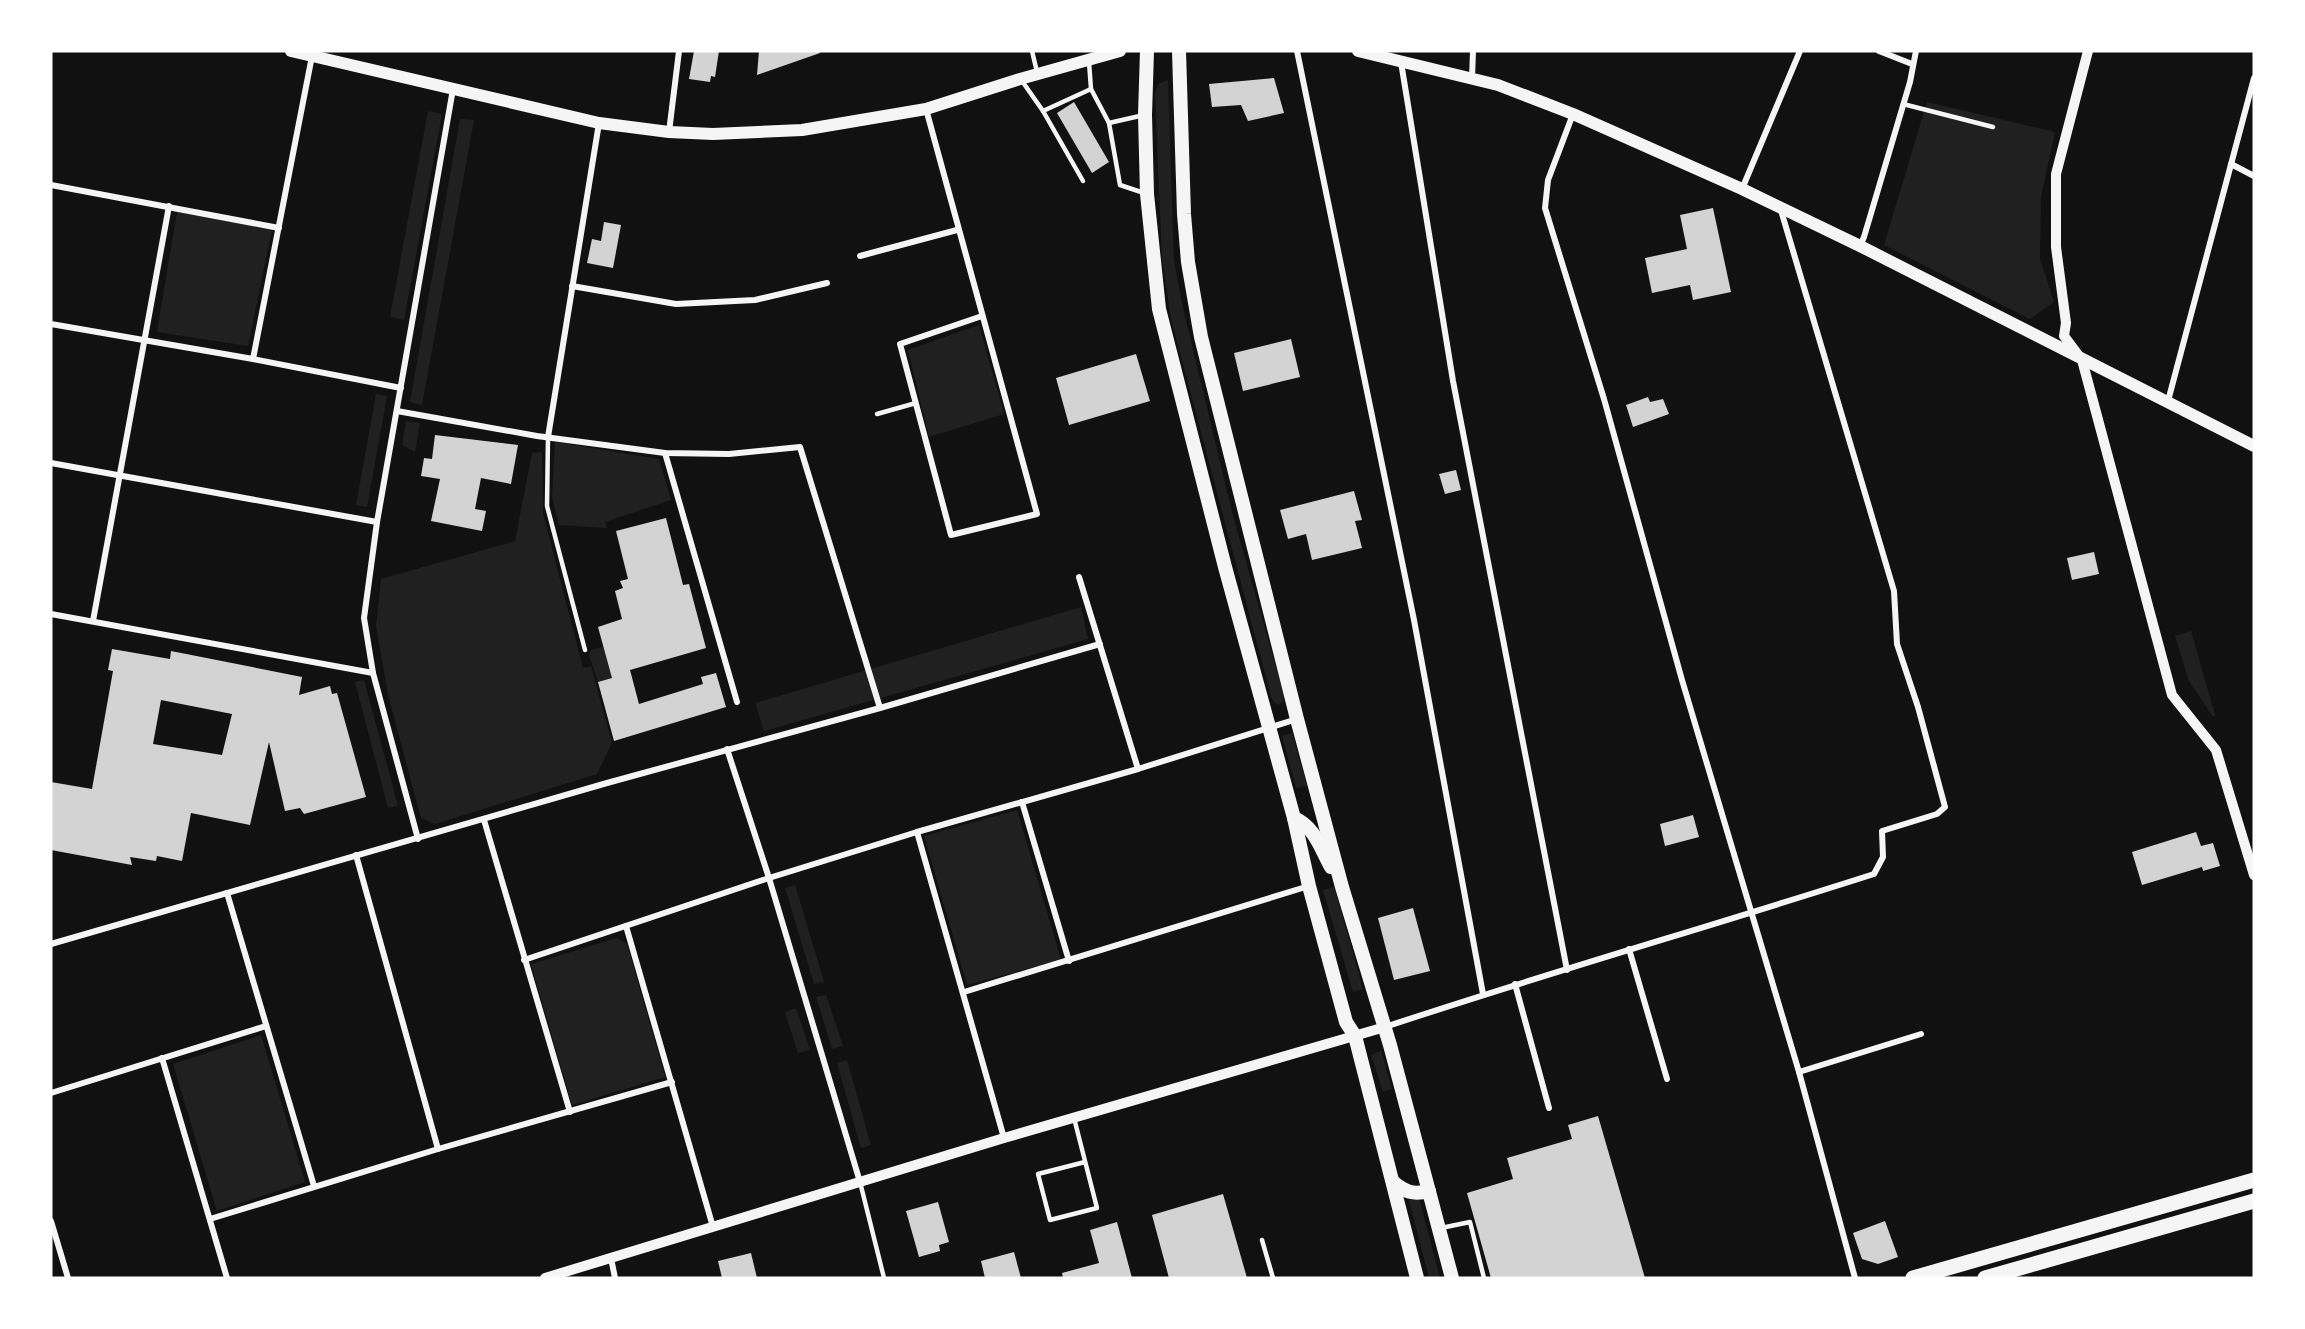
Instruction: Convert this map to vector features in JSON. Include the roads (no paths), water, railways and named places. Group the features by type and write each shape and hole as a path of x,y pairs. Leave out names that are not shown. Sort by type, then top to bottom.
{"highway":[{"path":"1913,1278 2254,1180"},
{"path":"1985,1278 2254,1201"}],"main road":[{"path":"291,51 599,123 669,132 713,134 802,130 926,109 1020,79 1120,51"},
{"path":"1148,51 1145,115 1147,194 1159,309 1294,818 1309,886 1346,1022 1355,1036 1417,1278"},
{"path":"1179,51 1184,214 1194,300 1204,347 1297,719 1342,887 1385,1027 1452,1278"},
{"path":"1358,51 1498,85 1573,114 1742,189 1860,246 2254,446"},
{"path":"1294,818 1303,822 1311,831 1342,887"},
{"path":"1393,1182 1405,1192 1429,1191"}],"street":[{"path":"669,132 679,51"},
{"path":"1298,51 1414,620 1482,994"},
{"path":"1472,79 1473,51"},
{"path":"1742,189 1800,51"},
{"path":"1879,51 1912,64"},
{"path":"1860,246 1910,82 1916,51"},
{"path":"2088,51 2056,174 2056,247 2066,323 2064,336 2082,360 2172,694 2216,750 2254,875"},
{"path":"253,359 312,56"},
{"path":"1405,61 1453,381 1567,970"},
{"path":"2168,401 2254,78"},
{"path":"418,839 373,673 364,618 377,522 453,89"},
{"path":"926,109 957,230 982,316 1037,514 951,535 900,344 982,316"},
{"path":"1573,114 1548,180 1545,208 1604,399 1750,914 1799,1072 1855,1278"},
{"path":"548,437 599,123"},
{"path":"2231,164 2254,177"},
{"path":"51,185 279,228"},
{"path":"93,621 169,206"},
{"path":"545,1278 1004,1138 1385,1027 1482,994 1567,970 1875,874 1882,857 1882,831 1937,814 1945,807 1918,707 1897,645 1894,591 1780,207"},
{"path":"860,256 957,230"},
{"path":"572,286 676,304 755,300 827,283"},
{"path":"51,324 253,359 401,388"},
{"path":"397,411 548,437 665,453 729,454 800,447 880,708"},
{"path":"665,453 736,702"},
{"path":"51,463 377,522"},
{"path":"1079,578 1138,769"},
{"path":"51,614 373,673"},
{"path":"51,944 1100,644"},
{"path":"524,960 769,878 917,832 1138,769 1297,719"},
{"path":"727,749 769,878 860,1182"},
{"path":"1022,802 1069,961"},
{"path":"484,820 570,1112"},
{"path":"917,832 1004,1138"},
{"path":"356,855 438,1149"},
{"path":"964,992 1309,886"},
{"path":"227,893 314,1186"},
{"path":"626,926 713,1227"},
{"path":"1629,949 1667,1079"},
{"path":"1515,984 1549,1108"},
{"path":"51,1093 266,1026"},
{"path":"1799,1072 1921,1034"},
{"path":"162,1058 227,1278"},
{"path":"210,1219 438,1149 672,1082"},
{"path":"51,1221 68,1278"},
{"path":"611,1258 615,1278"}],"lane":[{"path":"1032,51 1037,74"},
{"path":"1089,59 1091,89 1109,123 1120,185 1147,194"},
{"path":"1020,79 1042,111 1083,181"},
{"path":"1042,111 1091,89"},
{"path":"1903,104 1993,127"},
{"path":"1109,123 1145,115"},
{"path":"877,414 916,403"},
{"path":"548,437 547,506 585,650"},
{"path":"1074,1118 1097,1208 1050,1220 1038,1174 1085,1162"},
{"path":"860,1182 885,1278"},
{"path":"1440,1228 1470,1222 1484,1278"},
{"path":"1262,1240 1273,1278"},
{"path":"2005,1252 2011,1271"}]}
